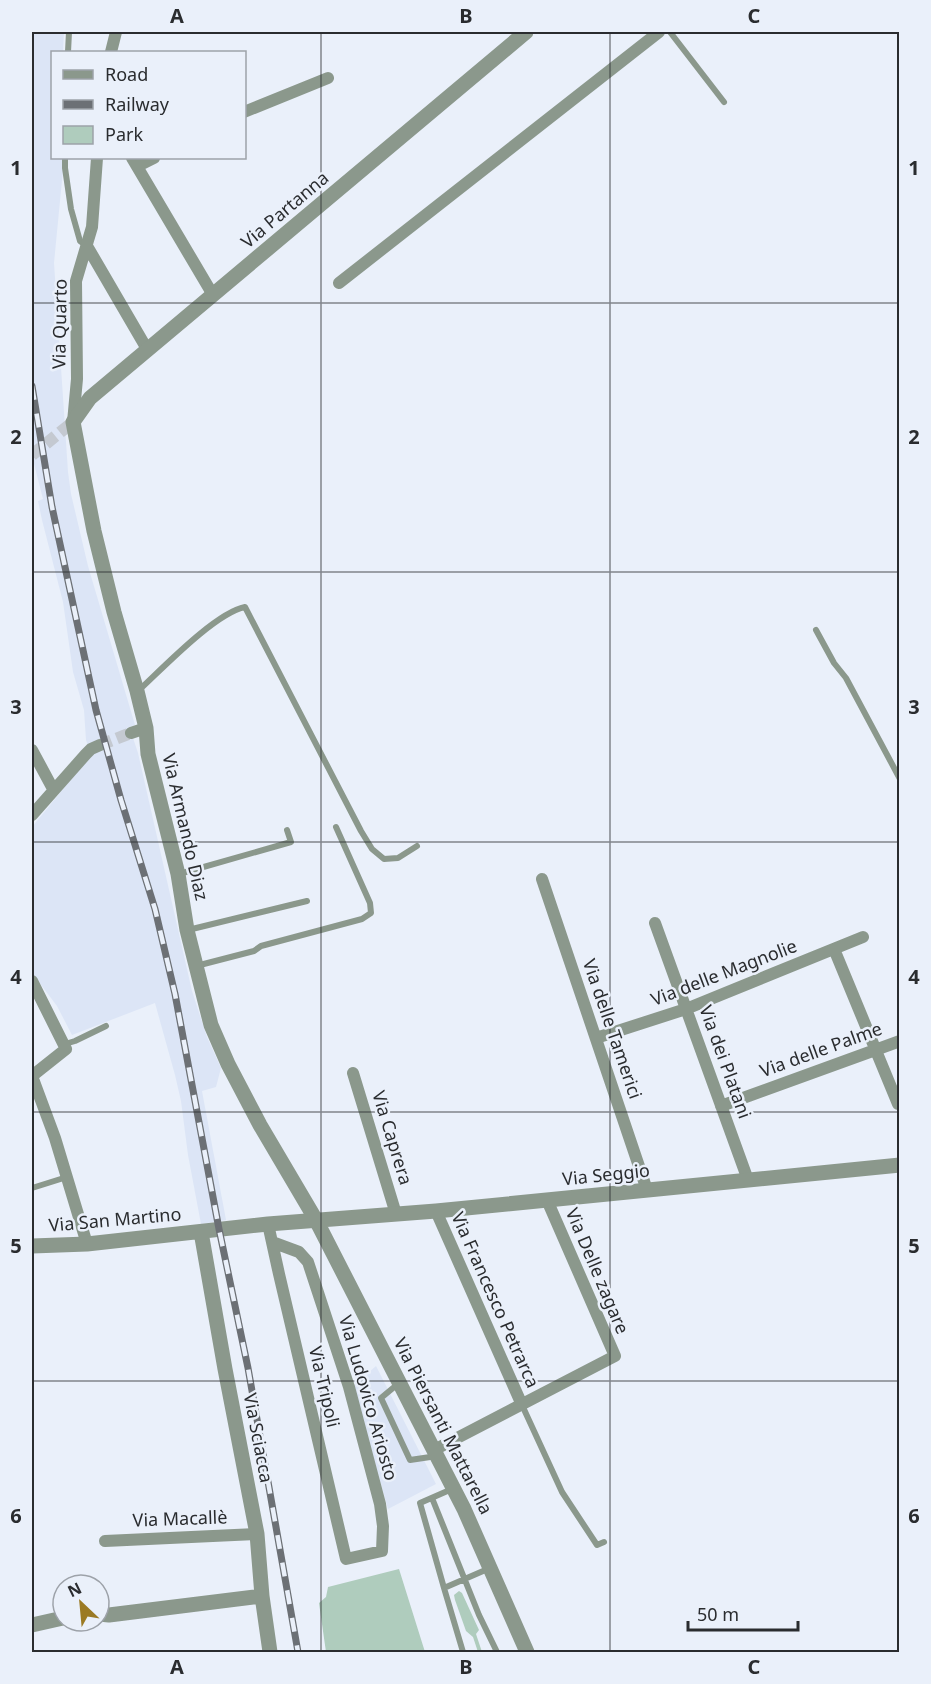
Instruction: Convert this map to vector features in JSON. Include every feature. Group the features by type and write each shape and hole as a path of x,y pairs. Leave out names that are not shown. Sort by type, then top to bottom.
{"street":[{"path":"111,51 116,32"},
{"name":"Via Partanna","path":"74,422 90,398 526,32"},
{"path":"339,283 659,32"},
{"path":"246,111 328,78"},
{"name":"Via Quarto","path":"74,422 77,379 76,280 92,227 98,159"},
{"path":"135,162 213,294"},
{"path":"87,246 147,349"},
{"name":"Via Armando Diaz","path":"74,422 94,531 137,691 139,731 148,754 178,874 187,930 211,1025 228,1064 260,1125 316,1220"},
{"path":"32,815 91,749 100,745"},
{"path":"32,750 53,789"},
{"name":"Via delle Tamerici","path":"542,879 647,1190"},
{"name":"Via dei Platani","path":"655,923 748,1180"},
{"name":"Via delle Magnolie","path":"596,1038 686,1009 863,938"},
{"path":"834,949 898,1104"},
{"path":"32,981 66,1049 32,1077 36,1098 55,1138 87,1245"},
{"name":"Via delle Palme","path":"721,1106 875,1048 900,1041"},
{"name":"Via Caprera","path":"353,1073 396,1214"},
{"name":"Via Seggio","path":"268,1224 436,1211 900,1166"},
{"name":"Via Delle zagare","path":"522,1405 615,1356 547,1200"},
{"name":"Via Francesco Petrarca","path":"436,1211 522,1405"},
{"name":"Via Piersanti Mattarella","path":"316,1220 454,1488 528,1653"},
{"name":"Via San Martino","path":"32,1246 87,1245 268,1224"},
{"name":"Via Tripoli","path":"268,1224 346,1559"},
{"name":"Via Sciacca","path":"201,1232 257,1534 270,1653"},
{"name":"Via Ludovico Ariosto","path":"272,1242 299,1252 308,1262 349,1387 380,1504 383,1526 382,1551 346,1559"},
{"path":"436,1453 522,1405"},
{"name":"Via Macallè","path":"105,1540 257,1534"},
{"path":"111,1615 262,1596"},
{"path":"32,1625 51,1621"}],"lane":[{"path":"68,51 69,32"},
{"path":"670,32 724,102"},
{"path":"65,159 71,209 80,241 87,246"},
{"path":"137,691 203,632 234,611 245,607 372,849 384,859 398,858 417,846"},
{"path":"816,630 834,663 846,678 900,779"},
{"path":"196,967 254,951 261,946 362,919 371,913 370,903 336,827"},
{"path":"178,874 291,842 287,830"},
{"path":"187,930 307,901"},
{"path":"64,1044 106,1026"},
{"path":"32,1188 67,1177"},
{"path":"399,1382 381,1398 411,1460 436,1453"},
{"path":"522,1405 562,1491 597,1545 604,1542"},
{"path":"454,1488 420,1503 463,1653"},
{"path":"432,1498 479,1615 497,1653"},
{"path":"444,1588 490,1568"}],"shaded area":[{"path":"32,32 64,32 63,51 51,51 51,159 63,159 54,263 71,494 88,566 135,725 127,728 138,753 192,991 207,1037 221,1068 216,1087 202,1091 226,1220 201,1224 181,1101 155,1003 72,1035 57,1006 32,973 34,959 32,956 32,827 91,755 86,740 84,710 73,672 63,602 38,501 43,499 32,456"},
{"path":"376,1366 436,1484 388,1509 353,1386"}],"green space":[{"path":"399,1569 425,1652 326,1652 319,1603 326,1597 328,1587"},
{"path":"459,1591 479,1630 476,1634 482,1652 478,1652 473,1637 466,1631 454,1595"}],"tunnel":[{"path":"32,455 73,422"},
{"path":"100,745 131,733"}],"railway":[{"path":"32,386 52,507 96,710 155,909 175,994 219,1229 248,1368 298,1652"}]}
